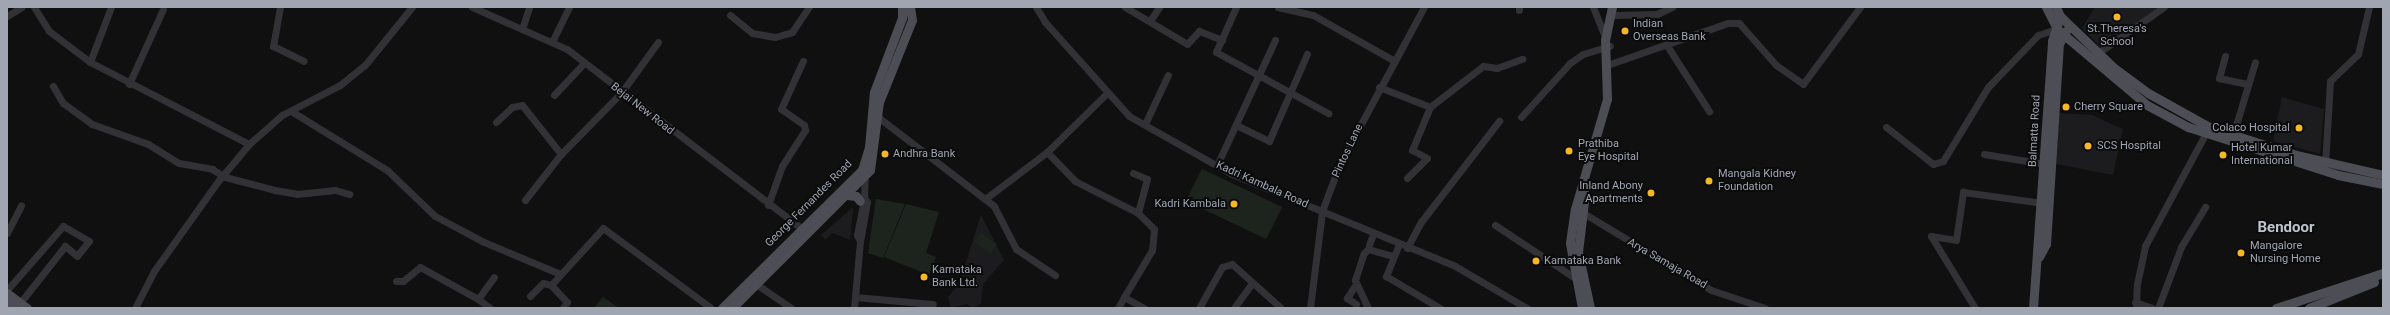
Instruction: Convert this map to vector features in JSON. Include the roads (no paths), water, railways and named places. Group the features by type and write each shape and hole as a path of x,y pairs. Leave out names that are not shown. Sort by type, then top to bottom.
{"main road":[{"name":"George Fernandes Road","path":"722,308 805,231 865,171 869,147 874,92 902,18 902,7"},
{"name":"George Fernandes Road","path":"732,308 805,231 847,195 865,171 876,142 879,102 912,20 910,7"},
{"path":"2046,7 2061,32 2147,105 2207,131 2383,184"},
{"path":"2056,7 2060,16 2069,26 2098,53 2148,93 2207,131 2233,135 2325,166 2383,175"},
{"path":"1582,308 1575,278 1570,243 1607,99 1607,43 1615,10"},
{"name":"Balmatta Road","path":"2039,257 2046,244 2061,32 2060,16"},
{"name":"Balmatta Road","path":"2033,308 2039,257 2052,41 2069,26"},
{"path":"1590,308 1578,252 1578,210 1611,102 1610,64 1607,43"},
{"path":"847,195 856,196 862,199"},
{"path":"2276,308 2383,273"},
{"path":"2309,308 2383,280"},
{"path":"7,291 20,306"},
{"path":"7,303 20,306"}],"street":[{"path":"7,16 22,7"},
{"path":"34,7 49,31 90,62 129,84 249,144"},
{"path":"90,62 111,7"},
{"path":"280,7 273,46 304,61"},
{"path":"135,308 154,271 223,175 249,144 291,111 340,85 365,65 388,32 412,7"},
{"name":"Bejai New Road","path":"472,7 552,42 584,64 768,206 805,231"},
{"path":"522,29 529,7"},
{"path":"552,42 569,7"},
{"path":"730,15 752,34 775,37 792,32 809,7"},
{"name":"Kadri Kambala Road","path":"1036,7 1045,22 1129,116 1217,165 1373,234 1455,266 1527,308"},
{"path":"1125,7 1187,44 1199,31 1222,40"},
{"path":"1150,21 1159,7"},
{"path":"1236,7 1216,52 1259,78 1328,113"},
{"path":"1278,7 1319,18 1393,60"},
{"name":"Pintos Lane","path":"1310,308 1317,225 1340,163 1393,60 1424,7"},
{"path":"1521,117 1570,63 1607,43 1593,7"},
{"path":"1615,10 1657,14 1672,7"},
{"path":"1610,64 1728,23 1739,23 1776,65 1803,84 1860,7"},
{"path":"2098,53 2164,7"},
{"path":"2325,166 2330,81 2358,54 2369,7"},
{"path":"129,84 162,9"},
{"path":"1886,126 1933,164 1944,161 1988,87 2038,35 2061,32"},
{"path":"1217,165 1259,78 1275,40"},
{"path":"525,200 561,154 621,93 658,42"},
{"path":"1666,44 1709,112"},
{"path":"1236,125 1269,141 1307,54"},
{"path":"2225,56 2219,78 2248,84"},
{"path":"1407,178 1427,158 1412,150 1430,107 1483,66 1497,68 1522,59"},
{"path":"768,206 782,166 805,130 804,125 781,110 803,61"},
{"path":"2233,135 2255,62"},
{"path":"554,95 584,64"},
{"path":"1145,124 1168,75"},
{"path":"53,86 62,103 92,124 148,144 179,163 212,169 223,175 289,193 319,189 349,194"},
{"path":"1379,87 1430,107"},
{"path":"985,199 1047,152 1107,93"},
{"path":"496,122 512,107 522,105 561,154"},
{"path":"291,111 387,170 435,216 484,242 560,274"},
{"path":"878,117 994,206 1016,249 1055,275"},
{"path":"1407,248 1421,222 1500,121"},
{"path":"2152,308 2136,305 2145,246 2207,131"},
{"path":"1047,152 1075,181 1138,213 1151,225 1155,240 1118,308"},
{"path":"1984,154 2045,164"},
{"path":"854,308 860,241 857,235 865,171"},
{"path":"1133,173 1147,179 1138,213"},
{"path":"1975,308 1931,236 1956,240 1963,192 2042,203"},
{"path":"7,233 21,205"},
{"path":"2158,308 2181,247 2205,207"},
{"name":"Arya Samaja Road","path":"1578,210 1711,290 1765,308"},
{"path":"7,291 45,244 55,238 64,225 89,241 77,256 55,238"},
{"path":"1495,225 1575,278"},
{"path":"551,286 560,274 603,228 712,308"},
{"path":"1369,245 1373,234"},
{"path":"1399,244 1393,256 1388,278 1440,308"},
{"path":"20,306 65,246"},
{"path":"1368,308 1356,284 1355,274 1365,250 1393,256"},
{"path":"1199,308 1226,265 1238,267 1252,283 1281,308"},
{"path":"396,281 403,281 420,267 490,308"},
{"path":"480,303 494,278"},
{"path":"530,296 543,283 551,286 567,302 563,308"},
{"path":"1234,308 1252,283"},
{"path":"756,284 791,308"},
{"path":"1356,284 1347,298 1356,304"},
{"path":"855,297 933,304"},
{"path":"1124,297 1144,308"}],"place":[{"name":"St.Theresa's School","path":"2117,17"},
{"name":"Indian Overseas Bank","path":"1625,31"},
{"name":"Cherry Square","path":"2066,107"},
{"name":"Colaco Hospital","path":"2299,128"},
{"name":"SCS Hospital","path":"2088,146"},
{"name":"Prathiba Eye Hospital","path":"1569,151"},
{"name":"Andhra Bank","path":"885,154"},
{"name":"Hotel Kumar International","path":"2223,155"},
{"name":"Mangala Kidney Foundation","path":"1709,181"},
{"name":"Inland Abony Apartments","path":"1651,193"},
{"name":"Kadri Kambala","path":"1234,204"},
{"name":"Mangalore Nursing Home","path":"2241,253"},
{"name":"Karnataka Bank","path":"1536,261"},
{"name":"Karnataka Bank Ltd.","path":"924,277"}],"district":[{"name":"Bendoor","path":"2286,228"}]}
